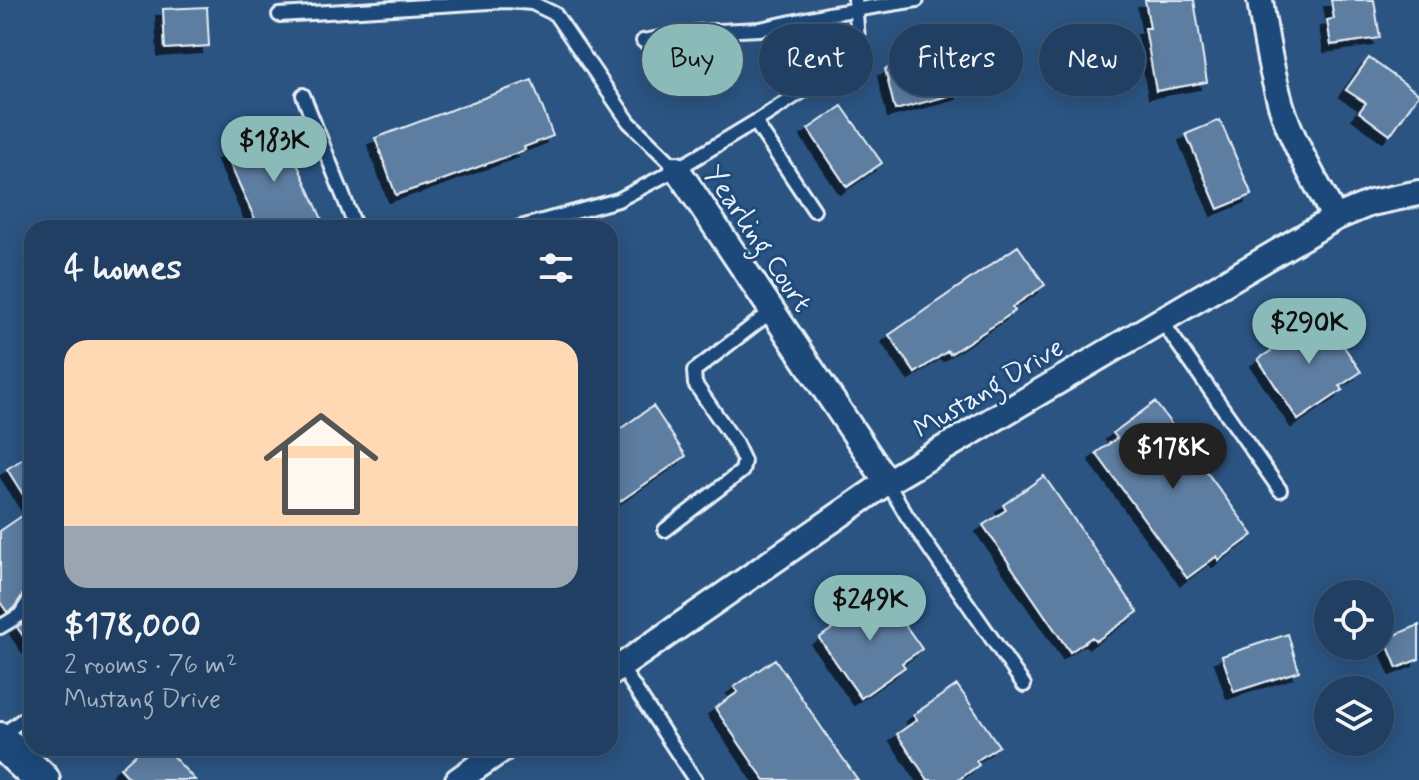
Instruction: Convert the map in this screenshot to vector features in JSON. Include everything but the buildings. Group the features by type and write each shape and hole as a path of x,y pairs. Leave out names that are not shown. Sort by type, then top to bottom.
{"street":[{"path":"1260,0 1269,59 1282,108 1335,218"},
{"name":"Yearling Court","path":"677,169 887,482"},
{"name":"Mustang Drive","path":"618,669 887,482 1335,218 1371,203 1419,193"},
{"path":"0,738 42,780"},
{"path":"458,780 492,756"}],"lane":[{"path":"743,30 760,29 856,4 917,0"},
{"path":"279,15 506,1 532,3 555,14 629,122 677,169 851,60 858,41 856,4"},
{"path":"303,95 353,220"},
{"path":"755,122 814,210"},
{"name":"Yearling Court","path":"546,220 618,200 677,169"},
{"path":"665,530 742,471 744,461 735,442 695,384 694,371 772,311"},
{"path":"1161,320 1280,490"},
{"path":"887,482 907,516 1024,685"},
{"path":"20,615 24,609"},
{"path":"0,627 24,612"},
{"path":"618,675 695,780"},
{"path":"0,738 24,719"}]}
